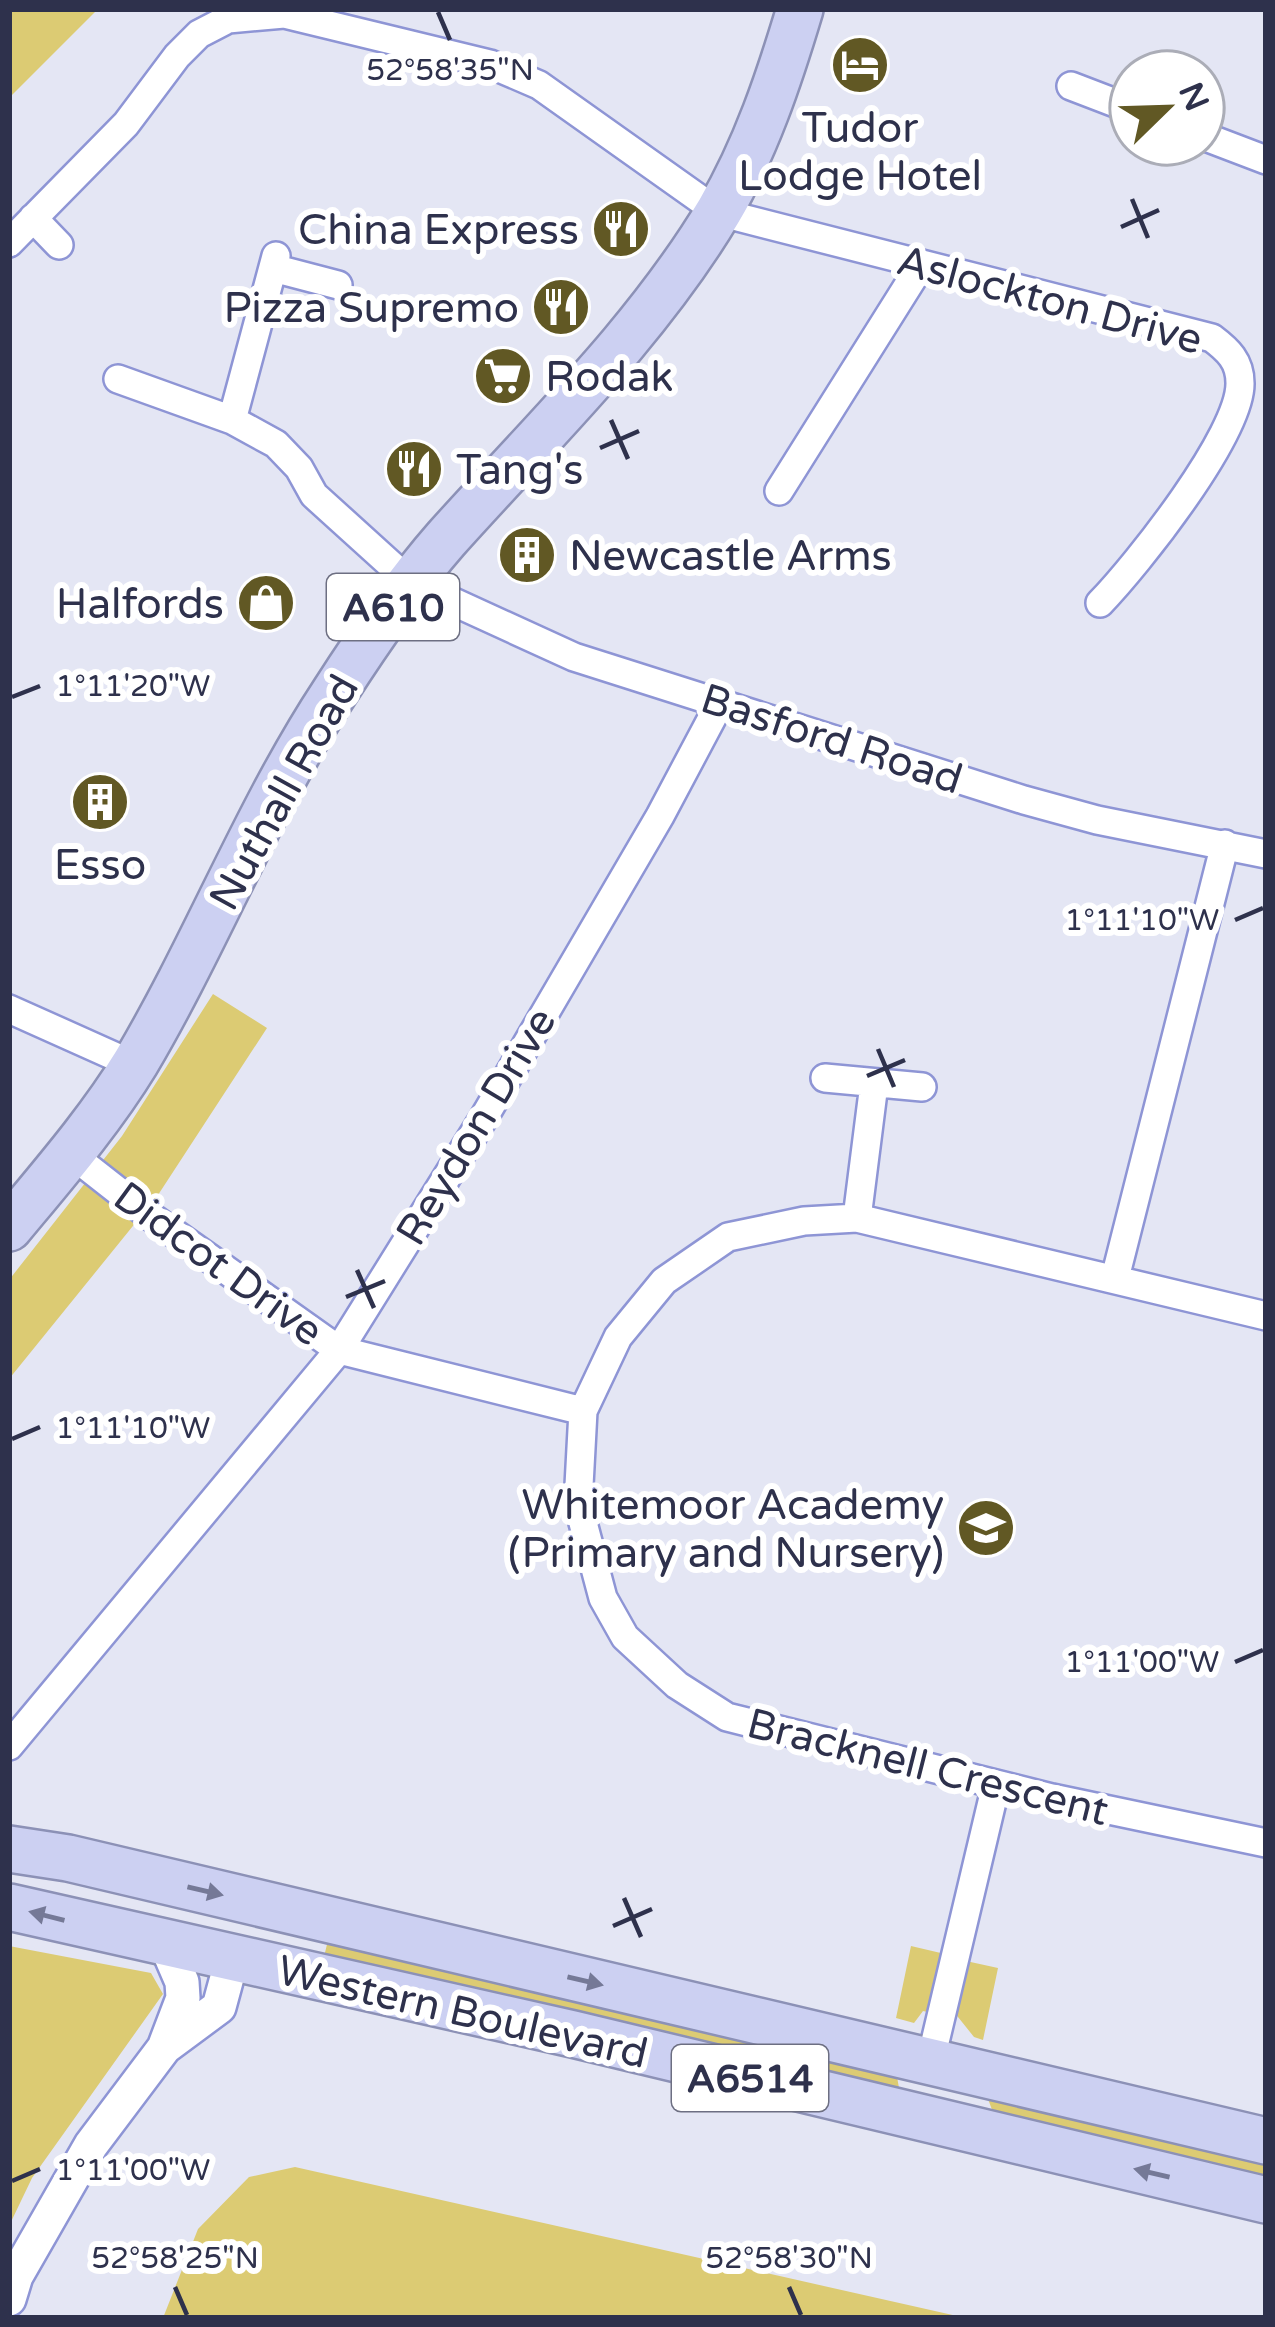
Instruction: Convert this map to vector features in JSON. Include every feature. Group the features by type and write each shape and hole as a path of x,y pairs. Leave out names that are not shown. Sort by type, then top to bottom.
{"highway":[{"name":"Nuthall Road","path":"9,1228 134,1065 320,715 410,583 633,330 718,212 752,149 800,9"},
{"name":"Western Boulevard","path":"9,1849 68,1858 1266,2141"},
{"path":"9,1863 61,1886 183,1919 216,1934 232,1959"},
{"name":"Western Boulevard","path":"9,1907 573,2034 1266,2200"},
{"path":"913,2118 930,2063"}],"street":[{"path":"9,243 127,124 199,34 227,19 254,14 284,14 390,38 490,64 523,78 718,212"},
{"path":"1071,86 1107,100"},
{"path":"1227,145 1266,160"},
{"name":"Aslockton Drive","path":"718,212 1212,338 1233,354 1241,380 1236,414 1137,565 1100,603"},
{"path":"33,218 59,244"},
{"path":"232,420 275,262 338,285"},
{"path":"779,491 921,265"},
{"name":"Basford Road","path":"118,379 232,420 276,444 314,495 410,583 574,656 1024,800 1097,820 1266,854"},
{"name":"Reydon Drive","path":"9,1746 339,1350 483,1119 660,816 719,703"},
{"path":"1115,1278 1225,844"},
{"path":"9,1009 134,1065"},
{"path":"825,1078 922,1087"},
{"path":"857,1218 874,1084"},
{"name":"Didcot Drive","path":"70,1154 339,1350 584,1411"},
{"name":"Bracknell Crescent","path":"1266,1316 857,1218 803,1222 728,1237 664,1281 618,1337 584,1411 578,1504 603,1598 625,1637 659,1669 727,1717 996,1785 1266,1843"},
{"path":"930,2063 996,1785"},
{"path":"9,2299 16,2276 91,2145 164,2048 183,1998 182,1982 166,1945"},
{"path":"164,2048 219,2007 232,1959"}],"shaded area":[{"path":"9,9 97,10 9,98"},
{"path":"213,994 267,1028 158,1195 9,1379 9,1280 122,1136"},
{"path":"329,1936 896,2071 899,2088 891,2093 323,1961"},
{"path":"9,1946 151,1973 163,1994 32,2178 9,2226"},
{"path":"911,1946 945,1954 932,2013 923,2011 914,2023 896,2018"},
{"path":"966,1961 998,1968 983,2040 974,2037 954,2012"},
{"path":"985,2091 1266,2155 1266,2184 997,2123"},
{"path":"295,2167 966,2318 163,2318 198,2229 249,2177"}],"place":[{"name":"Tudor Lodge Hotel","path":"860,65"},
{"name":"China Express","path":"621,229"},
{"name":"Pizza Supremo","path":"561,307"},
{"name":"Rodak","path":"503,376"},
{"name":"Tang's","path":"414,469"},
{"name":"Newcastle Arms","path":"527,555"},
{"name":"Halfords","path":"266,603"},
{"name":"Esso","path":"100,802"},
{"name":"Whitemoor Academy (Primary and Nursery)","path":"986,1528"}]}
